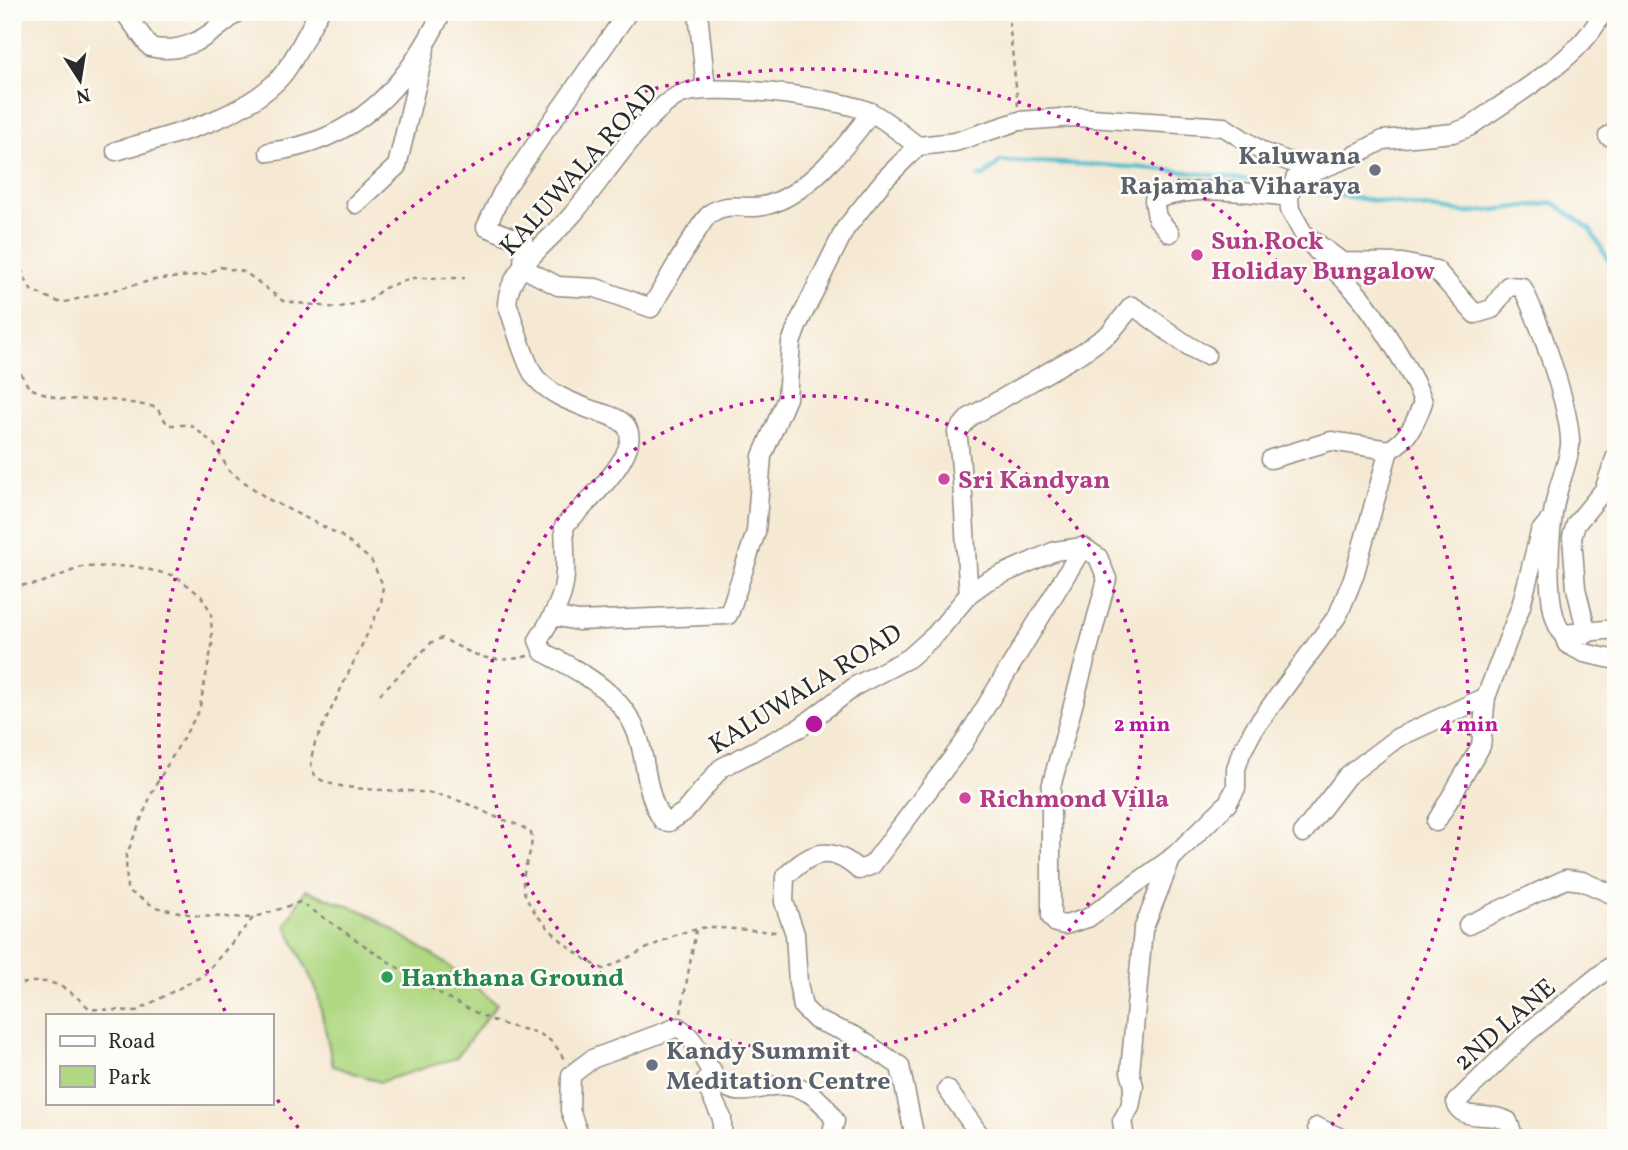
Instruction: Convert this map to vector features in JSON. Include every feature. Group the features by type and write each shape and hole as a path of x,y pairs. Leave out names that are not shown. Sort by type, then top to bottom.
{"street":[{"path":"124,12 150,47 168,50 208,37 237,12"},
{"path":"116,152 202,126 234,110 278,80 319,12"},
{"path":"356,204 397,166 425,49 442,12"},
{"path":"628,12 502,193 486,227 524,242 523,268 558,286 596,288 651,308 710,213 737,204 760,207 777,202 826,167 871,113"},
{"path":"698,12 706,89"},
{"path":"1170,233 1157,218 1154,200 1180,190 1244,192 1295,185 1383,140 1453,133 1469,127 1580,47 1597,26 1602,12"},
{"path":"268,152 301,148 359,120 379,106 425,49"},
{"name":"KALUWALA ROAD","path":"918,146 871,113 831,99 706,89 679,94 659,109 572,216 523,268 508,291 507,303 534,377 560,398 614,418 625,425 629,435 627,451 616,470 564,526 566,588 554,616 538,640 542,652 598,681 620,707 639,739 653,805 663,821 669,822 684,812 721,768 801,727 857,685 909,658 936,634 970,594"},
{"path":"554,616 578,621 727,615 756,532 762,456 787,398 791,343 797,324 845,229 884,180 918,146 955,142 1019,121 1076,117 1224,127 1263,152 1296,164 1290,210 1320,258 1357,292 1418,387 1423,402 1416,421 1400,444 1389,450 1331,441 1271,458"},
{"path":"1303,233 1342,262 1402,263 1436,270 1475,314 1492,309 1508,286 1522,286 1556,377 1569,435 1570,446 1555,501 1555,514 1549,537 1554,620 1567,644 1584,653 1616,660"},
{"path":"970,594 965,550 964,484 957,432 970,417 1083,352 1110,333 1132,306 1159,322 1182,345 1206,355"},
{"path":"970,594 987,581 1055,551 1083,547 1098,557 1107,579 1051,787 1051,918 1065,925 1088,918 1172,857 1227,804 1236,788 1236,769 1241,753 1254,729 1338,615 1354,576 1389,450"},
{"path":"1587,634 1576,588 1572,537 1576,524 1604,490 1616,456"},
{"path":"1436,822 1481,746 1486,697 1521,606 1540,532 1555,514"},
{"path":"915,1138 900,1066 855,1036 816,1020 803,1007 798,983 795,934 784,902 785,877 804,859 824,853 843,855 859,870 872,865 963,744 1083,547"},
{"path":"1563,634 1587,634 1616,629"},
{"path":"1303,833 1348,776 1397,738 1486,697"},
{"path":"1125,1138 1122,1121 1130,1107 1134,1086 1130,1072 1143,930 1172,857"},
{"path":"1468,925 1566,879 1582,881 1616,896"},
{"name":"2ND LANE","path":"1514,1138 1508,1121 1497,1115 1465,1116 1457,1110 1456,1102 1527,1033 1616,962"},
{"path":"580,1138 570,1110 571,1075 592,1059 678,1027 688,1033 719,1082 732,1090 748,1091 775,1085 810,1092 829,1110 835,1121 830,1138"},
{"path":"712,1070 705,1083 722,1118 722,1138"},
{"path":"947,1089 982,1138"},
{"path":"1317,1127 1341,1138"}],"path":[{"path":"1008,12 1019,121"},
{"path":"16,260 31,290 61,303 154,280 206,274 219,267 244,272 283,301 337,308 370,300 382,289 411,278 465,278"},
{"path":"12,368 21,374 29,388 60,399 113,400 156,407 168,425 191,425 214,444 229,471 268,499 340,535 371,560 383,585 381,605 315,743 310,765 316,777 331,784 424,792 472,803 488,814 522,825 531,833 534,847 524,873 524,892 542,923 592,965 604,969 677,934 706,928 795,934"},
{"path":"12,586 38,584 82,567 134,566 176,576 201,596 211,612 212,646 199,711 154,788 127,856 127,890 155,907 198,916 253,918 300,902 428,986 496,1022 540,1032 561,1053 571,1075"},
{"path":"380,694 432,642 442,638 484,660 509,660 542,652"},
{"path":"12,986 38,979 67,988 90,1009 136,1011 204,975 253,918"},
{"path":"678,1027 696,930"}],"green space":[{"name":"Hanthana Ground","path":"305,890 365,912 445,963 497,1004 456,1058 380,1082 333,1066 317,991 286,925"}],"waterway":[{"path":"978,176 984,176 1001,161 1181,171 1288,188"},
{"path":"1297,190 1468,213 1554,203 1590,229 1616,273"}],"place":[{"name":"Kaluwana Rajamaha Viharaya","path":"1375,170"},
{"name":"Sun Rock Holiday Bungalow","path":"1197,255"},
{"name":"Sri Kandyan","path":"944,479"},
{"name":"Richmond Villa","path":"965,798"},
{"name":"Hanthana Ground","path":"387,977"},
{"name":"Kandy Summit Meditation Centre","path":"652,1065"}]}
